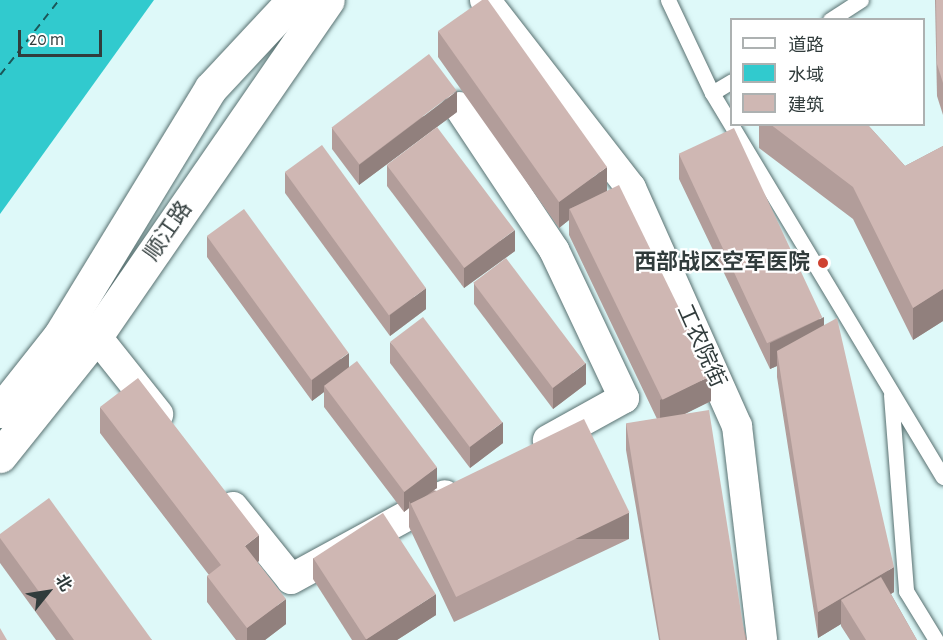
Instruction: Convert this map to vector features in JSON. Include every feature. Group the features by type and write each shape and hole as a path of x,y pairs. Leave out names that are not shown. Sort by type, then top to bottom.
{"main road":[{"name":"顺江路","path":"0,411 60,335 211,88 293,0"},
{"name":"顺江路","path":"0,456 96,336 328,0"}],"street":[{"name":"工农院街","path":"485,0 631,188 737,426 762,640"},
{"path":"459,107 554,250 624,398 520,455"},
{"path":"96,336 178,439"},
{"path":"216,485 291,579 468,483"}],"lane":[{"path":"668,0 712,93 730,123"},
{"path":"833,18 861,0"},
{"path":"712,93 730,82"},
{"path":"732,126 943,477"},
{"path":"890,392 906,591 936,640"}],"water":[{"path":"0,0 154,0 0,214"}],"building":[{"path":"482,0 488,0 607,167 559,202 438,31"},
{"path":"936,0 943,0 943,83 937,64"},
{"path":"429,54 457,91 359,164 332,127"},
{"path":"773,126 869,126 905,166 943,146 943,289 913,308 853,187"},
{"path":"437,127 515,230 464,268 387,165"},
{"path":"734,128 822,317 767,343 679,154"},
{"path":"322,145 426,288 389,315 285,172"},
{"path":"619,185 712,376 663,400 570,209"},
{"path":"244,209 349,353 311,380 207,236"},
{"path":"506,258 585,363 553,388 473,283"},
{"path":"423,317 502,422 470,447 390,342"},
{"path":"837,318 894,567 818,612 777,351"},
{"path":"357,361 437,467 404,492 324,386"},
{"path":"138,378 259,535 245,546 286,599 247,628 207,576 221,565 100,407"},
{"path":"709,410 745,640 660,640 626,423"},
{"path":"584,419 630,512 456,597 411,504"},
{"path":"49,498 152,640 74,640 0,538 0,534"},
{"path":"383,513 436,594 366,640 313,558"},
{"path":"881,577 917,640 866,640 841,600"},
{"path":"0,628 7,640 0,640"}],"ferry route":[{"path":"0,75 59,0"}],"place":[{"name":"西部战区空军医院","path":"823,263"}]}
